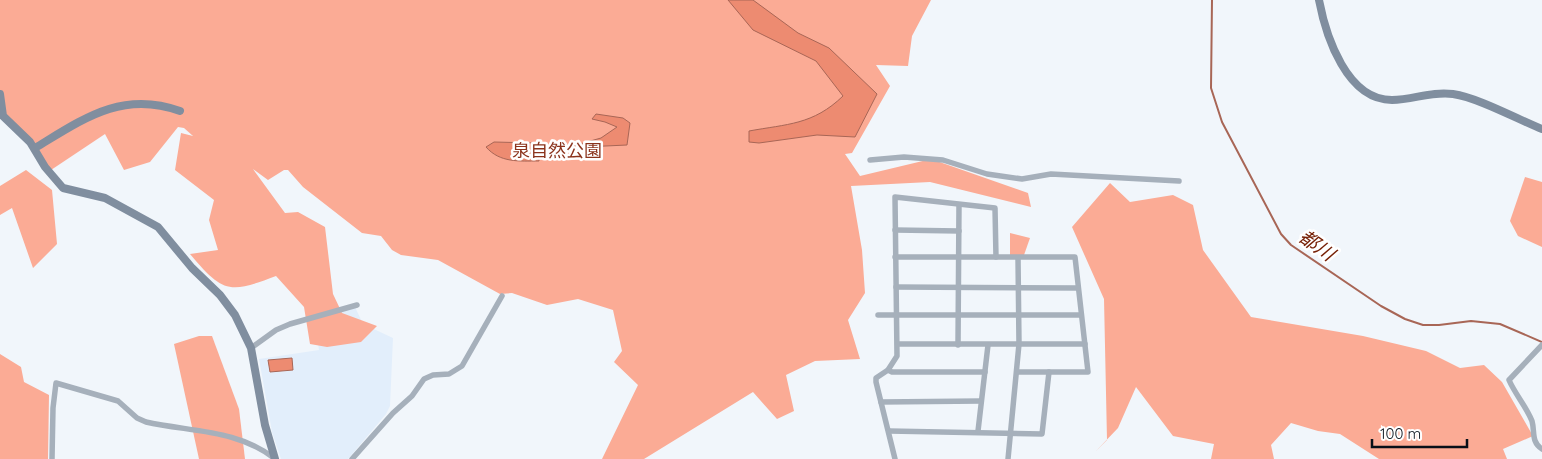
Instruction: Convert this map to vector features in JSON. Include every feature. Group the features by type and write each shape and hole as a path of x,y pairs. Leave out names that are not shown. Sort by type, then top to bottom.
{"street":[{"path":"1319,0 1327,36 1352,80 1366,94 1394,100 1427,93 1456,94 1542,129"},
{"path":"0,94 2,116 35,148 45,167 63,188 105,198 165,232 192,268 212,287 235,314 251,348 265,425 275,459"},
{"path":"35,148 77,122 113,106 152,103 180,111"},
{"path":"870,160 904,157 943,160 987,174 1022,179 1051,174 1179,182"},
{"path":"896,459 876,378 888,370 895,362 898,344 894,198 995,208 996,257"},
{"path":"958,344 959,204"},
{"path":"895,230 959,230"},
{"path":"895,257 1075,257 1088,372 1016,372"},
{"path":"1008,459 1019,344 1018,258"},
{"path":"896,287 1078,288"},
{"path":"352,459 392,413 412,396 424,379 449,374 462,366 502,296"},
{"path":"251,348 276,330 290,324 356,305"},
{"path":"878,315 1082,315"},
{"path":"898,344 1085,344"},
{"path":"978,432 988,345"},
{"path":"1542,345 1509,380 1514,392 1531,418 1536,444 1542,449"},
{"path":"888,370 892,372 985,372"},
{"path":"889,432 1010,432 1042,434 1049,372"},
{"path":"52,459 52,408 56,383 118,401 137,418 146,422 233,436 266,452 275,459"},
{"path":"881,402 981,401"}],"shaded area":[{"path":"728,0 753,0 798,33 829,48 877,94 855,137 817,135 759,143 749,142 749,131 799,122 810,118 832,106 843,96 816,61 753,30"},
{"path":"596,114 623,118 630,123 627,145 584,147 551,155 551,142 562,149 601,138 617,127 592,119"},
{"path":"494,142 534,143 538,146 539,161 510,160 497,156 486,147"},
{"path":"355,307 363,324 393,338 390,406 386,414 348,459 281,459 272,432 259,359 319,350 314,319"},
{"path":"292,358 293,370 270,372 268,360"}],"green space":[{"name":"泉自然公園","path":"0,0 931,0 912,36 908,66 876,65 890,86 852,153 845,154 860,176 931,159 1028,193 1031,207 930,182 851,186 862,250 865,293 848,320 860,359 815,361 786,375 794,411 777,419 753,392 644,459 602,459 638,385 614,362 622,351 613,310 578,299 547,305 512,293 500,294 438,260 401,255 392,250 381,236 362,233 303,187 288,170 284,170 268,180 253,169 285,213 298,212 325,227 333,294 342,313 377,326 361,342 327,347 310,344 304,307 276,276 247,286 228,286 219,283 190,254 218,250 209,220 214,200 175,170 181,133 193,136 184,128 178,127 150,162 124,170 105,134 51,170 0,108"},
{"path":"26,170 52,190 57,244 33,268 12,208 0,215 0,186"},
{"path":"1525,177 1542,182 1542,247 1518,236 1510,221"},
{"path":"1110,183 1130,202 1173,195 1193,205 1203,250 1251,317 1363,336 1426,351 1460,368 1484,365 1502,382 1533,436 1503,449 1507,459 1379,459 1340,434 1318,431 1291,423 1271,445 1274,459 1211,459 1214,444 1173,436 1136,387 1118,428 1107,440 1104,299 1072,227"},
{"path":"1010,233 1030,238 1024,255 1010,256"},
{"path":"199,336 212,336 239,409 245,459 199,459 174,344"},
{"path":"0,354 21,367 24,382 49,395 48,459 0,459"}],"waterway":[{"name":"都川","path":"1212,0 1211,88 1222,122 1281,234 1291,245 1381,306 1405,319 1423,325 1471,321 1500,324 1542,342"}]}
